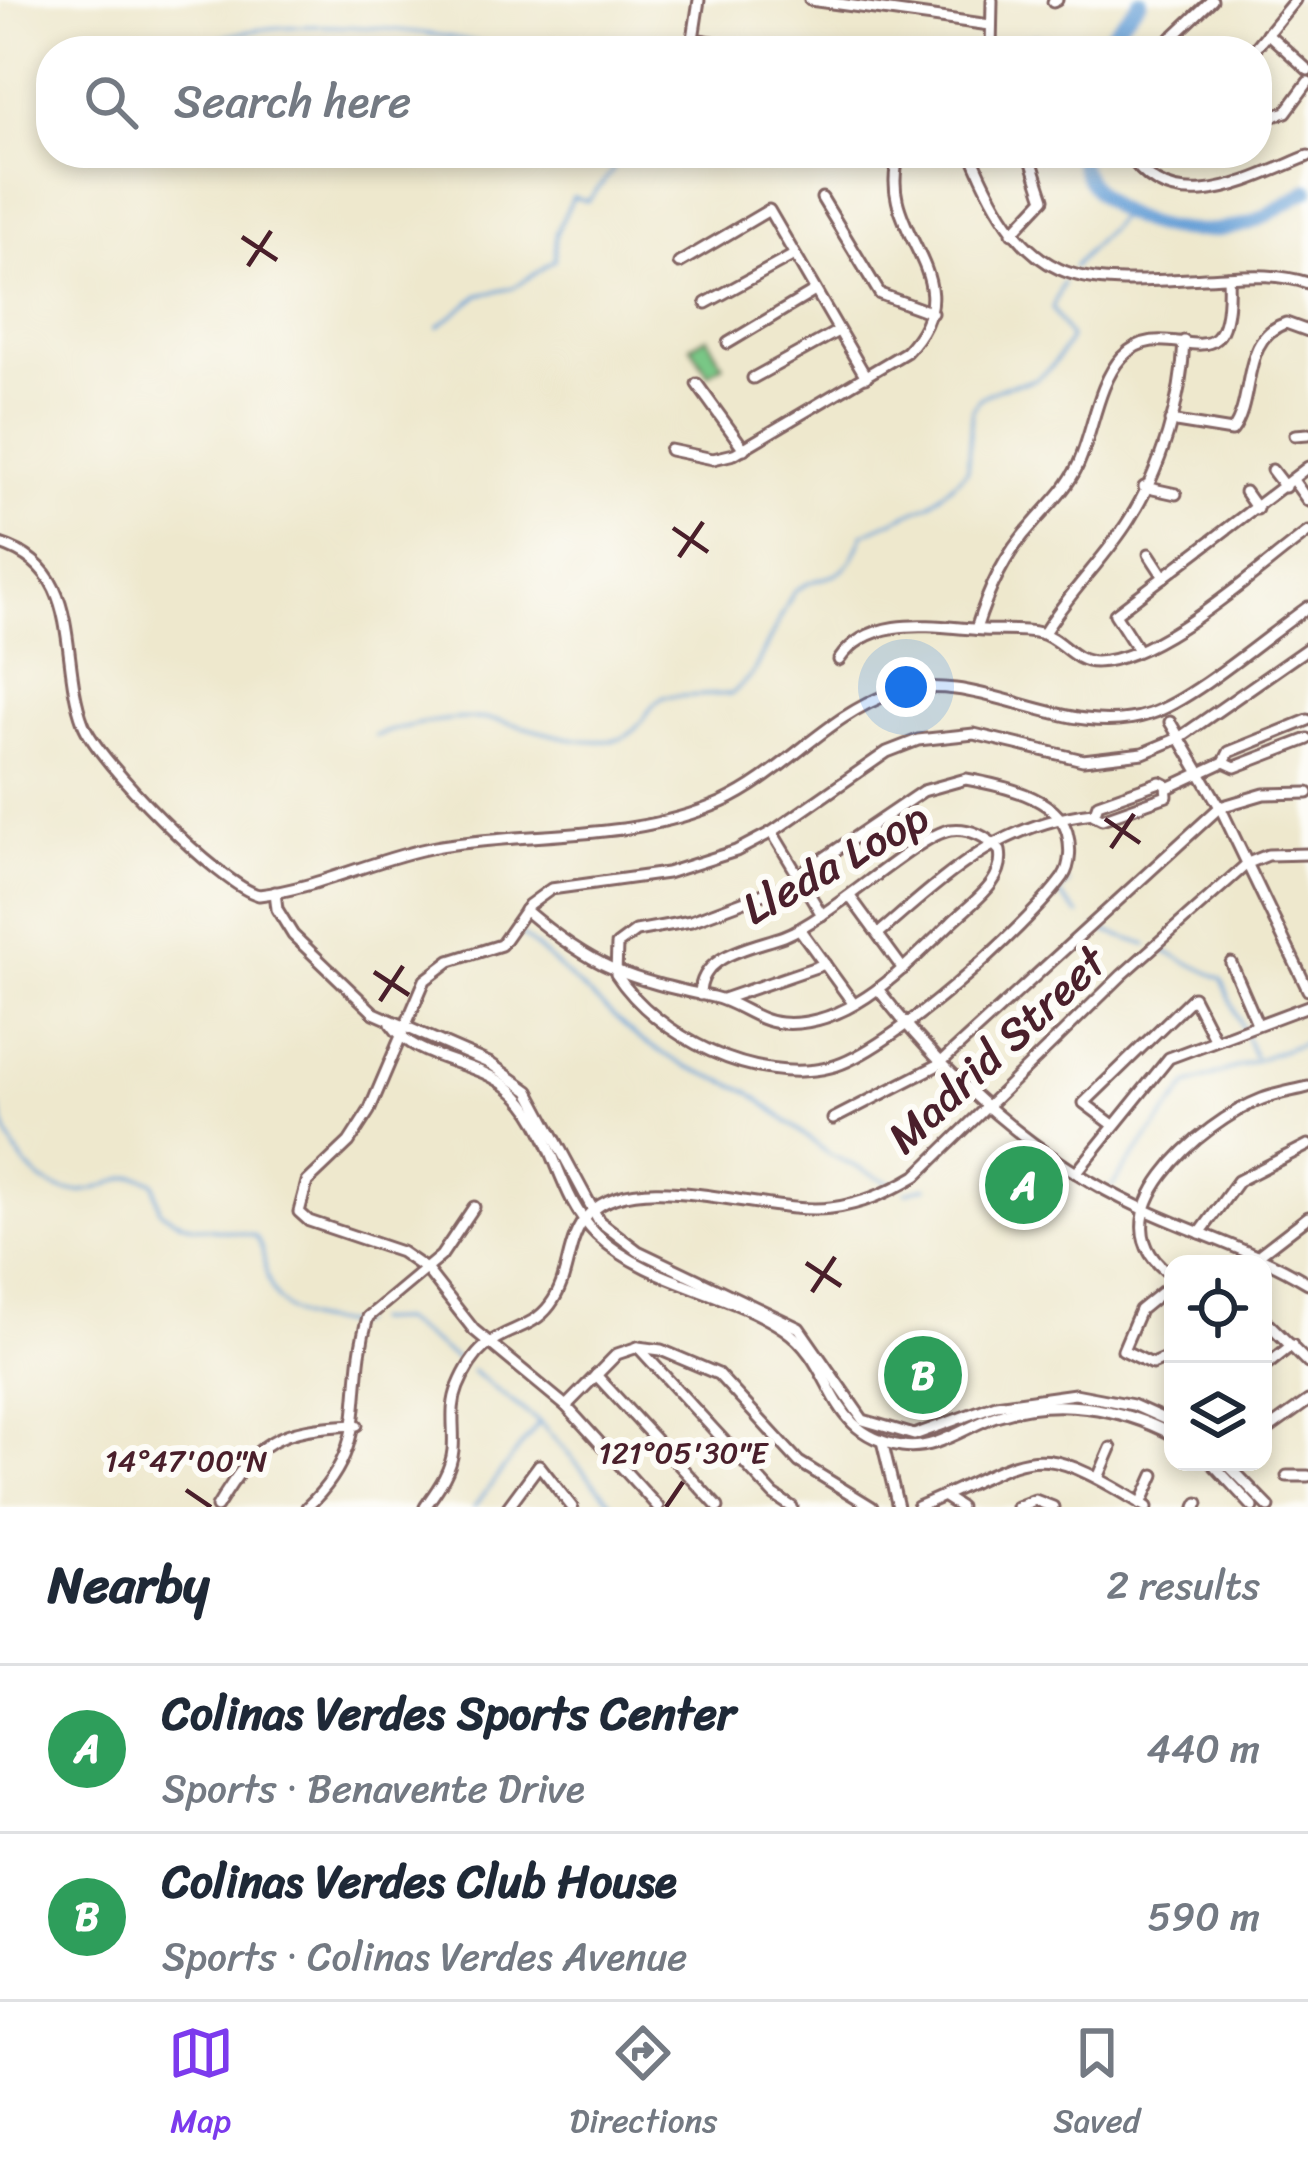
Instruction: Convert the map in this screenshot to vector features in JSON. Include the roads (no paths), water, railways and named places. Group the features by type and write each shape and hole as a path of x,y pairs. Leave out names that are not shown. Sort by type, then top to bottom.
{"street":[{"path":"693,36 699,0"},
{"path":"810,0 882,5 990,25"},
{"path":"932,16 935,0"},
{"path":"991,36 992,0"},
{"path":"1173,36 1212,0"},
{"path":"1266,36 1295,0"},
{"path":"1268,33 1271,36"},
{"path":"1272,37 1308,70"},
{"path":"1272,116 1286,112 1308,82"},
{"path":"1140,168 1171,189 1208,194 1308,156"},
{"path":"670,450 713,459 743,449 906,352 924,333 932,314 928,272 894,199 898,168"},
{"path":"979,168 1012,233 1057,272 1086,280 1276,276 1308,283"},
{"path":"1012,233 1044,199 1034,168"},
{"path":"822,198 880,294 932,314"},
{"path":"679,263 770,210 866,377"},
{"path":"706,303 794,255"},
{"path":"976,629 1000,568 1076,471 1118,363 1142,346 1212,342 1229,324 1228,277"},
{"path":"728,343 815,291"},
{"path":"1170,421 1232,431 1241,415 1251,365 1268,334 1286,323 1308,331"},
{"path":"753,378 838,331"},
{"path":"1044,633 1070,591 1128,522 1183,379 1184,341"},
{"path":"697,384 743,449"},
{"path":"1295,434 1308,434"},
{"path":"1138,650 1115,614 1308,467"},
{"path":"1271,470 1308,502"},
{"path":"1144,487 1176,494"},
{"path":"1245,492 1257,509"},
{"path":"839,660 850,645 886,629 957,628 1044,633 1076,658 1095,662 1138,650 1308,532"},
{"path":"0,544 27,555 57,591 64,608 80,712 96,746 222,874 253,894 432,848 617,831 688,815 747,789 864,707 919,688 1001,698 1087,720 1147,716 1308,608"},
{"path":"1149,554 1164,577"},
{"path":"658,1507 566,1406 486,1342 427,1270 401,1252 309,1220 299,1212 298,1201 307,1182 360,1127 433,972 450,961 495,950 525,910 551,889 687,868 772,832 887,752 918,740 974,734 1084,760 1143,753 1179,738 1308,648"},
{"path":"1224,762 1228,752 1308,720"},
{"path":"1170,722 1220,807 1308,990"},
{"path":"878,934 955,868 993,843 1093,813 1098,804 1160,782 1168,788 1224,762 1235,766 1308,739"},
{"path":"525,910 616,974 654,1016 738,1062 772,1071 836,1066 907,1027 1063,877 1070,854 1061,819 1016,790 966,778 944,782 903,803 799,878 710,915 636,931 617,945 616,974"},
{"path":"833,1120 938,1065 1095,916 1220,807 1264,794 1308,793"},
{"name":"Lleda Loop","path":"616,974 700,995 723,1000 777,1023 802,1023 853,1003 903,969 997,877 1002,860 993,843 972,832 946,830 800,930 711,964 700,980 700,995"},
{"path":"772,832 821,916"},
{"path":"1248,862 1268,855 1308,854"},
{"name":"Madrid Street","path":"588,1216 628,1194 822,1209 867,1200 916,1176 1248,862"},
{"path":"275,892 277,909 293,934 357,999 404,1036 498,1079 522,1100 588,1216 628,1259 784,1330 813,1358 842,1414 854,1427 882,1441 925,1446 999,1415 1054,1407 1134,1416 1164,1431"},
{"path":"851,898 903,969"},
{"path":"800,930 853,1003"},
{"path":"1231,963 1257,1023"},
{"path":"723,1000 826,964"},
{"path":"878,989 938,1065 1076,1173 1141,1208 1260,1254 1308,1283"},
{"path":"1112,1124 1084,1103 1193,997 1214,1038"},
{"path":"1076,1173 1168,1058 1308,1006"},
{"path":"1164,1268 1145,1244 1141,1208 1187,1150 1221,1121 1262,1099 1308,1087"},
{"path":"1200,1233 1238,1181 1308,1145"},
{"path":"308,1507 334,1480 357,1425 367,1322 427,1270 474,1207"},
{"path":"425,1507 448,1471 453,1402 468,1367 486,1342 546,1310 562,1288 571,1244 588,1216"},
{"path":"588,1216 638,1251 799,1328 827,1362 854,1412 880,1429 914,1435 996,1405 1043,1395 1114,1400 1164,1419"},
{"path":"1260,1254 1308,1217"},
{"path":"1164,1288 1140,1310 1123,1350 1152,1364 1164,1359"},
{"path":"1272,1326 1308,1363"},
{"path":"1269,1363 1292,1345"},
{"path":"566,1406 617,1354 638,1347 661,1350 718,1374 799,1462 872,1507"},
{"path":"638,1347 774,1495 792,1507"},
{"path":"596,1375 718,1507"},
{"path":"1272,1426 1308,1400"},
{"path":"217,1507 254,1451 271,1438 306,1427 357,1425"},
{"path":"882,1441 898,1507"},
{"path":"1098,1478 1111,1448"},
{"path":"918,1507 1031,1458 1065,1460 1144,1505 1154,1475"},
{"path":"508,1507 539,1465 572,1507"},
{"path":"1219,1471 1253,1507"},
{"path":"1234,1471 1269,1507"},
{"path":"1287,1476 1308,1476"},
{"path":"943,1496 960,1507"},
{"path":"1017,1507 1035,1500 1053,1507"}],"waterway":[{"path":"1109,36 1141,0"},
{"path":"232,36 302,26 442,36"},
{"path":"1032,36 1038,36"},
{"path":"438,327 479,295 513,288 555,260 556,233 573,197 588,201 613,168"},
{"path":"1083,168 1102,198 1123,213 1173,229 1226,229 1250,223 1308,190"},
{"path":"1073,267 1123,213"},
{"path":"375,736 422,723 474,719 574,739 616,740 631,733 664,697 732,694 753,673 794,591 842,571 863,534 930,504 967,471 972,410 979,399 1038,378 1070,338 1052,308 1063,283"},
{"path":"1044,906 1069,883"},
{"path":"1061,896 1079,915"},
{"path":"1095,928 1147,945"},
{"path":"522,935 639,1039 681,1064 748,1091 829,1154 892,1184"},
{"path":"1164,951 1222,979 1254,1056"},
{"path":"1111,1187 1188,1085 1308,1041"},
{"path":"0,1107 19,1155 41,1180 72,1191 130,1177 154,1183 160,1211 172,1218 255,1236 272,1288 289,1310 313,1320 359,1323"},
{"path":"906,1192 927,1187"},
{"path":"373,1321 401,1320 463,1364"},
{"path":"472,1371 540,1423 616,1507"},
{"path":"474,1507 539,1423"}],"place":[{"name":"Colinas Verdes Sports Center","path":"1024,1185"},
{"name":"Colinas Verdes Club House","path":"923,1375"}]}
